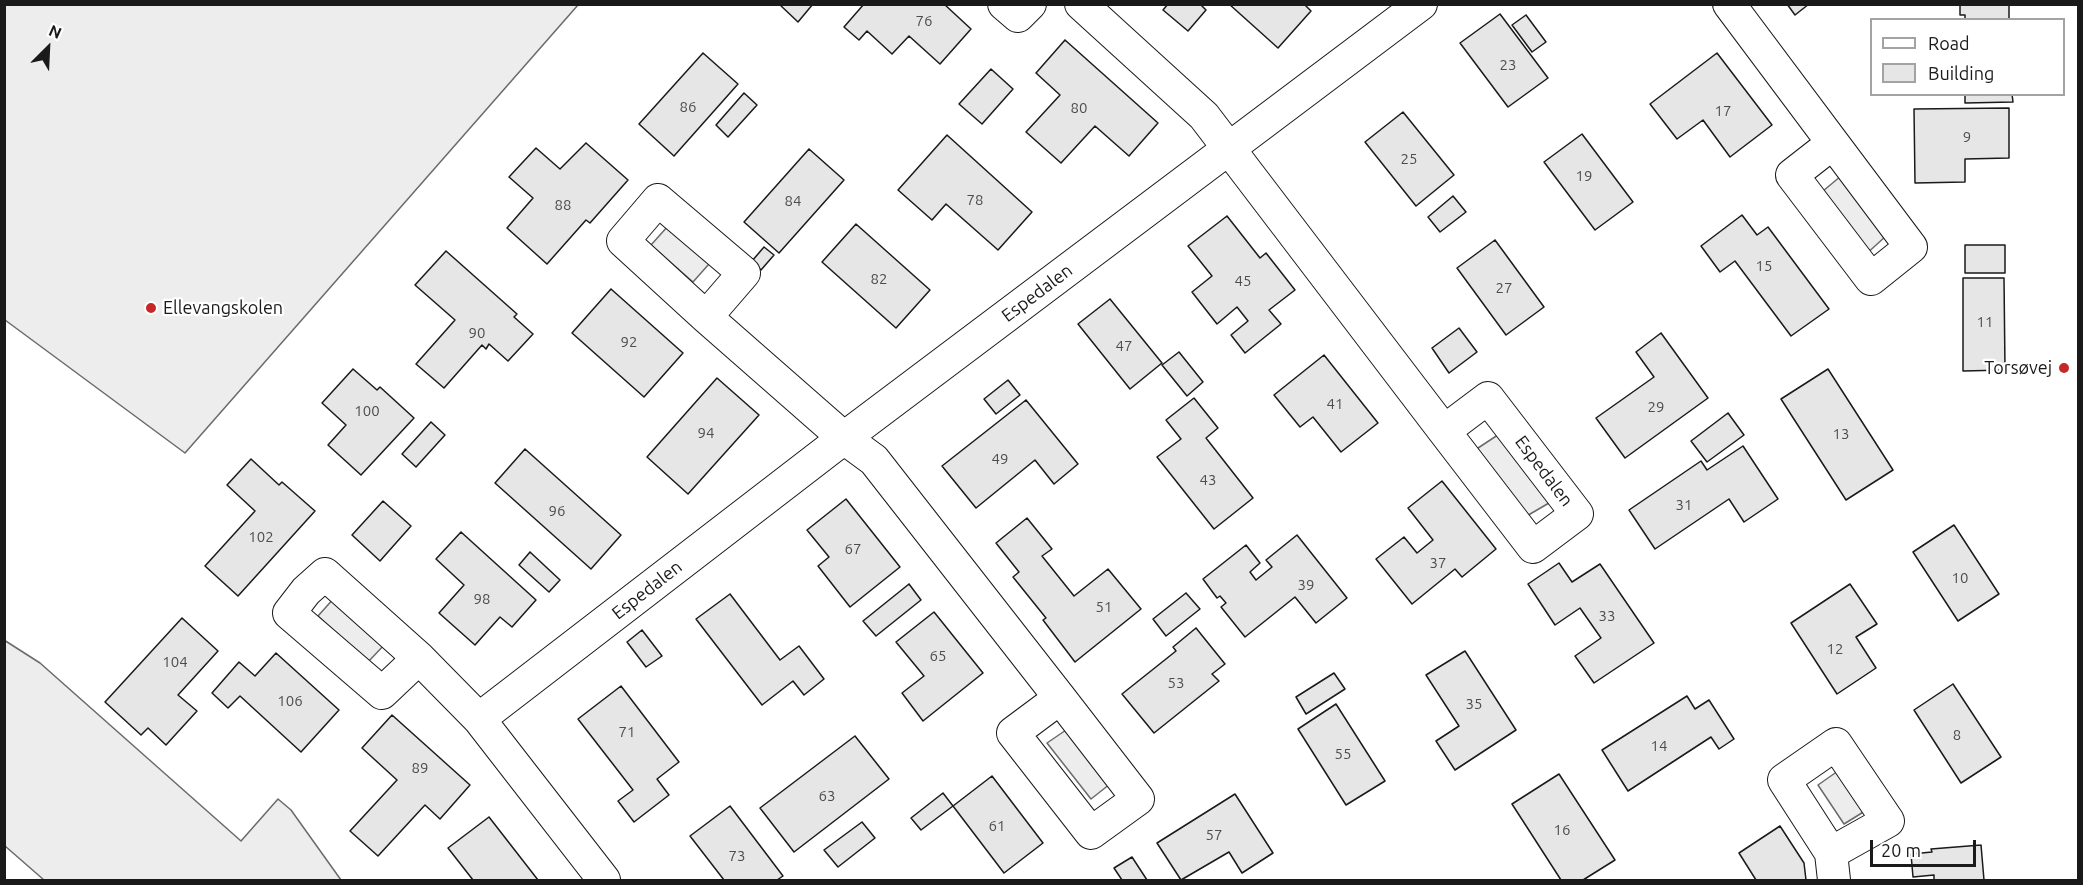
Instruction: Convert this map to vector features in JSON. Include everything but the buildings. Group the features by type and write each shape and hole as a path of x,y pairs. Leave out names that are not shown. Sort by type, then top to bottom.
{"street":[{"path":"1004,4 1018,16 1030,4"},
{"name":"Espedalen","path":"1081,4 1204,116 1229,148 1444,431 1533,547 1577,514 1488,398 1444,431"},
{"name":"Espedalen","path":"479,719 844,438 1421,4"},
{"path":"1729,4 1833,143"},
{"path":"706,317 844,438 874,460 1060,699"},
{"path":"419,658 479,719 604,880"}],"shaded area":[{"name":"Ellevangskolen","path":"5,4 578,5 185,453 5,320"},
{"path":"1841,176 1886,236 1853,266 1805,206"},
{"path":"668,226 709,264 693,282 651,245"},
{"path":"1516,423 1573,489 1525,517 1475,450"},
{"path":"335,597 386,643 368,662 318,616"},
{"path":"4,640 40,663 241,841 278,799 291,810 341,880 44,880 5,846"},
{"path":"1069,728 1110,784 1091,799 1047,743"},
{"path":"1838,771 1865,811 1844,824 1818,785"}],"place":[{"name":"Ellevangskolen","path":"151,308"},
{"name":"Torsøvej","path":"2064,368"}]}
